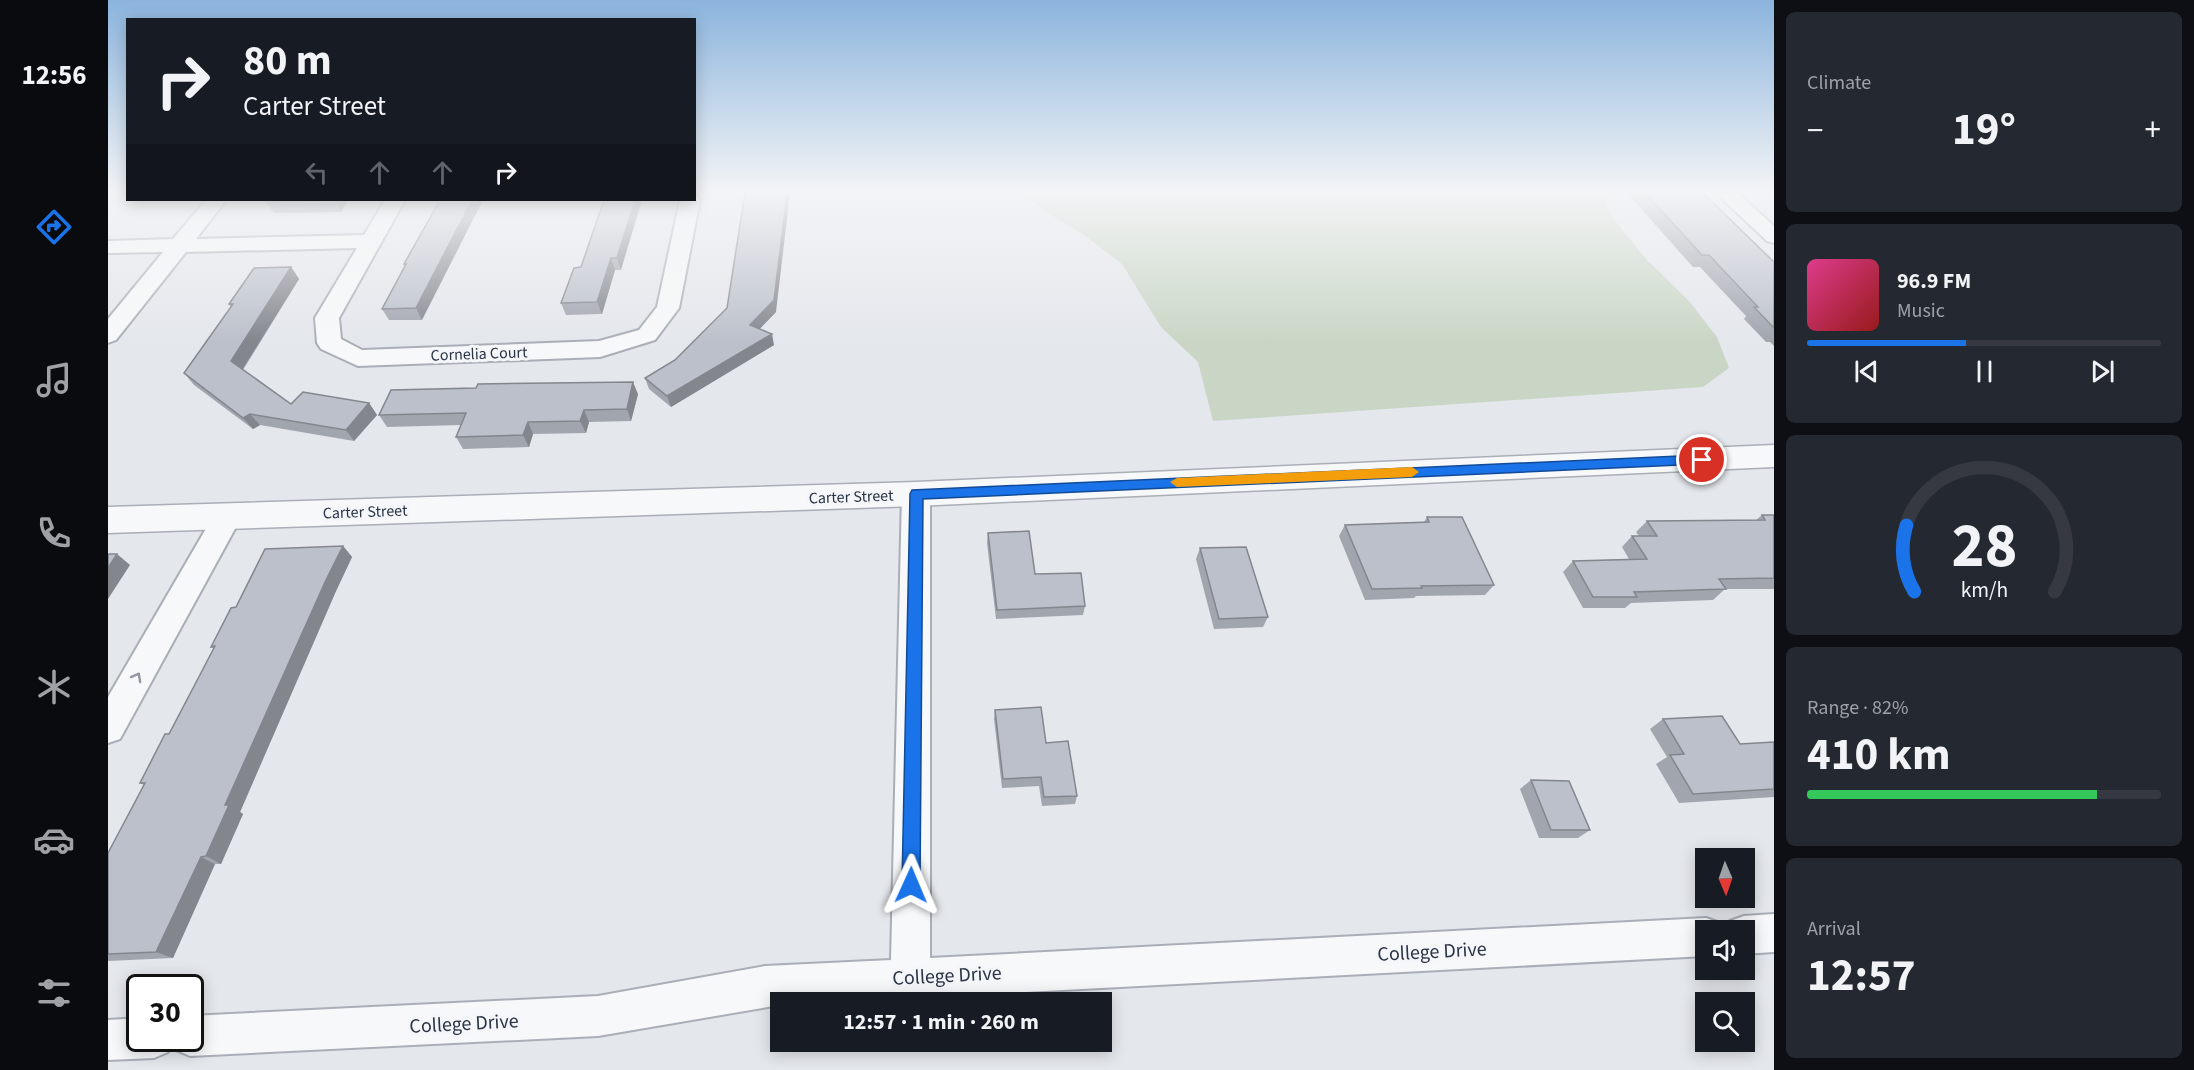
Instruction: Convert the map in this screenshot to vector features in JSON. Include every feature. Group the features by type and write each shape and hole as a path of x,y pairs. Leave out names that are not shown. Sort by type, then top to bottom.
{"street":[{"path":"108,247 249,243"},
{"name":"Cornelia Court","path":"369,243 327,318 329,343 358,358 600,349 647,335 668,308 681,243"},
{"path":"108,335 182,244"},
{"name":"Carter Street","path":"108,520 916,494 1774,456"},
{"path":"910,977 916,494"},
{"path":"108,728 228,516"},
{"path":"1755,934 1774,933"},
{"name":"College Drive","path":"204,1035 598,1016 765,986 1695,938"},
{"path":"108,1040 126,1039"}],"green space":[{"path":"1094,243 1633,243 1689,301 1717,337 1729,368 1703,387 1213,421 1198,362 1161,327 1122,264"}],"building":[{"path":"416,243 450,243 416,308 382,309 406,264 404,264"},
{"path":"589,243 622,243 617,258 611,258 597,302 561,303 574,268 581,267"},
{"path":"737,243 781,243 774,300 750,325 772,334 667,396 645,378 675,360 727,308"},
{"path":"1691,243 1754,243 1774,262 1774,328 1754,307 1758,307 1709,255 1702,255"},
{"path":"291,267 231,361 291,404 303,392 369,403 346,430 250,414 243,418 184,373 233,304 229,304 254,268"},
{"path":"633,382 627,409 584,410 580,421 528,422 523,435 456,437 466,413 379,415 391,390 476,388 478,384"},
{"path":"1762,515 1774,515 1774,578 1719,579 1726,589 1634,592 1637,597 1593,597 1573,561 1647,559 1632,536 1657,536 1647,521 1765,520"},
{"path":"1427,517 1462,517 1494,585 1372,589 1345,525 1429,522"},
{"path":"1029,531 1035,574 1081,573 1085,606 997,610 988,533"},
{"path":"343,546 225,805 229,805 206,856 201,857 156,952 108,954 108,853 145,783 140,783 165,734 169,734 215,646 211,647 231,608 236,607 265,549"},
{"path":"1246,547 1268,617 1219,619 1200,548"},
{"path":"108,554 117,554 108,568"},
{"path":"1041,707 1046,743 1068,741 1077,796 1044,797 1041,777 1003,779 995,710"},
{"path":"1722,716 1740,744 1774,742 1774,789 1693,794 1670,755 1684,754 1663,719"},
{"path":"1531,780 1569,781 1590,830 1551,830"}],"slow traffic":[{"path":"1177,482 1412,472"}],"route":[{"path":"911,885 916,494 1702,460"}]}
